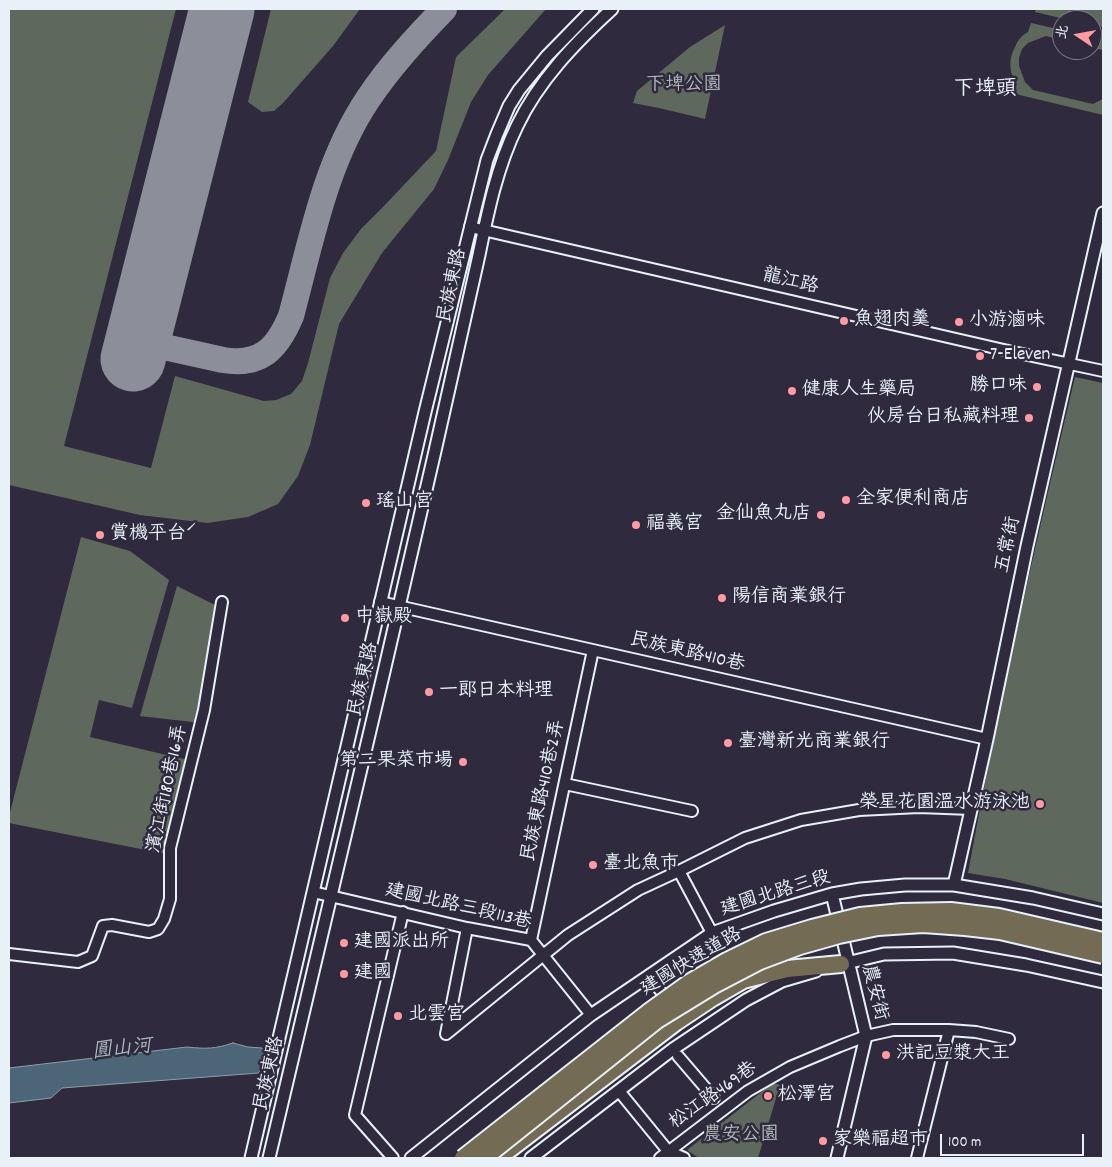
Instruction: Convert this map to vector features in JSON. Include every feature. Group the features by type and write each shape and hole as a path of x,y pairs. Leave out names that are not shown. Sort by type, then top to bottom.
{"highway":[{"name":"建國快速道路","path":"463,1158 650,1010 727,960 766,942 860,916 902,912 951,911 999,916 1103,941"},
{"name":"建國快速道路","path":"484,1158 657,1020 722,981 760,961 800,946 838,935 878,927 923,924 1000,931 1103,955"},
{"path":"498,1158 676,1022 712,998 744,980 788,969 844,964"}],"street":[{"name":"民族東路","path":"251,1158 380,602 487,160 496,134 519,90 547,56 593,9"},
{"name":"民族東路","path":"269,1158 400,607 496,182 506,151 532,98 572,48 612,9"},
{"name":"五常街","path":"954,885 987,739 1027,546 1103,213"},
{"name":"龍江路","path":"470,227 1103,371"},
{"name":"濱江街180巷16弄","path":"9,954 78,962 92,956 103,926 112,925 149,932 158,929 164,919 170,899 170,848 204,710 222,602"},
{"name":"民族東路410巷","path":"380,602 987,739"},
{"name":"民族東路410巷2弄","path":"531,940 593,650"},
{"path":"565,784 692,811"},
{"path":"466,928 446,1034 568,935 638,890 745,838 801,820 859,810 919,807 971,809"},
{"path":"679,871 712,933"},
{"name":"建國北路三段","path":"410,1158 591,1015 712,933 803,901 861,889 905,885 954,885 1033,898 1103,914"},
{"name":"建國北路三段113巷","path":"313,892 466,928 531,940 591,1015"},
{"name":"農安街","path":"832,894 844,964 866,1036 838,1158"},
{"path":"392,1158 356,1115 403,912"},
{"path":"531,1158 673,1050 746,1000 782,981 884,954 953,953 1026,965 1103,982"},
{"path":"295,972 313,976"},
{"path":"650,975 660,990"},
{"name":"松江路469巷","path":"660,1158 748,1091 790,1067 866,1036 893,1030 949,1030 976,1032 1009,1039"},
{"path":"917,1158 949,1030"},
{"path":"678,1056 714,1098"},
{"path":"619,1091 668,1151 684,1158"}],"green space":[{"path":"9,9 176,9 64,446 151,468 175,376 264,401 276,400 291,394 302,381 330,278 343,253 361,229 436,151 456,57 505,9 546,9 488,75 471,102 448,160 434,189 382,253 339,324 310,445 298,476 278,504 248,517 207,523 140,515 9,485"},
{"path":"271,9 360,9 333,46 283,103 274,111 262,112 248,102"},
{"path":"1036,9 1072,9 1052,10 1052,16 1035,12"},
{"path":"1103,9 1103,27 1102,10 1076,10"},
{"path":"1031,23 1052,28 1052,38 1046,36 1028,43 1022,49 1019,66 1025,82 1033,90 1093,104 1103,99 1103,115 1003,91 1006,84 1017,85 1012,76 1011,57 1017,42 1028,32"},
{"name":"下埤公園","path":"725,25 705,119 633,103 637,91 690,47"},
{"path":"1075,377 1103,383 1103,903 1005,879 968,873 1018,625"},
{"path":"81,537 130,551 169,580 132,708 99,700 90,737 192,761 166,854 9,823 9,816"},
{"path":"177,586 221,608 201,723 140,716"},
{"name":"農安公園","path":"773,1083 780,1085 758,1158 704,1158 697,1157 687,1150"}],"water":[{"name":"圓山河","path":"233,1043 262,1048 264,1052 259,1073 62,1088 51,1098 9,1103 9,1068 187,1047 216,1047"}],"taxiway":[{"path":"137,341 223,360 236,361 258,357 266,353 273,346 280,338 291,316 330,176 353,124 385,75 444,9"}],"runway":[{"path":"133,359 222,9"}],"place":[{"name":"魚翅肉羹","path":"844,321"},
{"name":"小游滷味","path":"959,322"},
{"name":"7-Eleven","path":"980,356"},
{"name":"勝口味","path":"1037,387"},
{"name":"健康人生藥局","path":"792,391"},
{"name":"伙房台日私藏料理","path":"1029,418"},
{"name":"全家便利商店","path":"846,500"},
{"name":"瑤山宮","path":"366,503"},
{"name":"金仙魚丸店","path":"821,515"},
{"name":"福義宮","path":"636,525"},
{"name":"賞機平台ˊ","path":"100,535"},
{"name":"陽信商業銀行","path":"722,598"},
{"name":"中嶽殿","path":"345,618"},
{"name":"一郎日本料理","path":"429,692"},
{"name":"臺灣新光商業銀行","path":"728,743"},
{"name":"第二果菜市場","path":"463,762"},
{"name":"榮星花園溫水游泳池","path":"1040,804"},
{"name":"臺北魚市","path":"593,865"},
{"name":"建國派出所","path":"344,943"},
{"name":"建國","path":"344,974"},
{"name":"北雲宮","path":"398,1016"},
{"name":"洪記豆漿大王","path":"886,1055"},
{"name":"松澤宮","path":"768,1096"},
{"name":"家樂福超市","path":"823,1141"}],"district":[{"name":"下埤頭","path":"985,91"}]}
